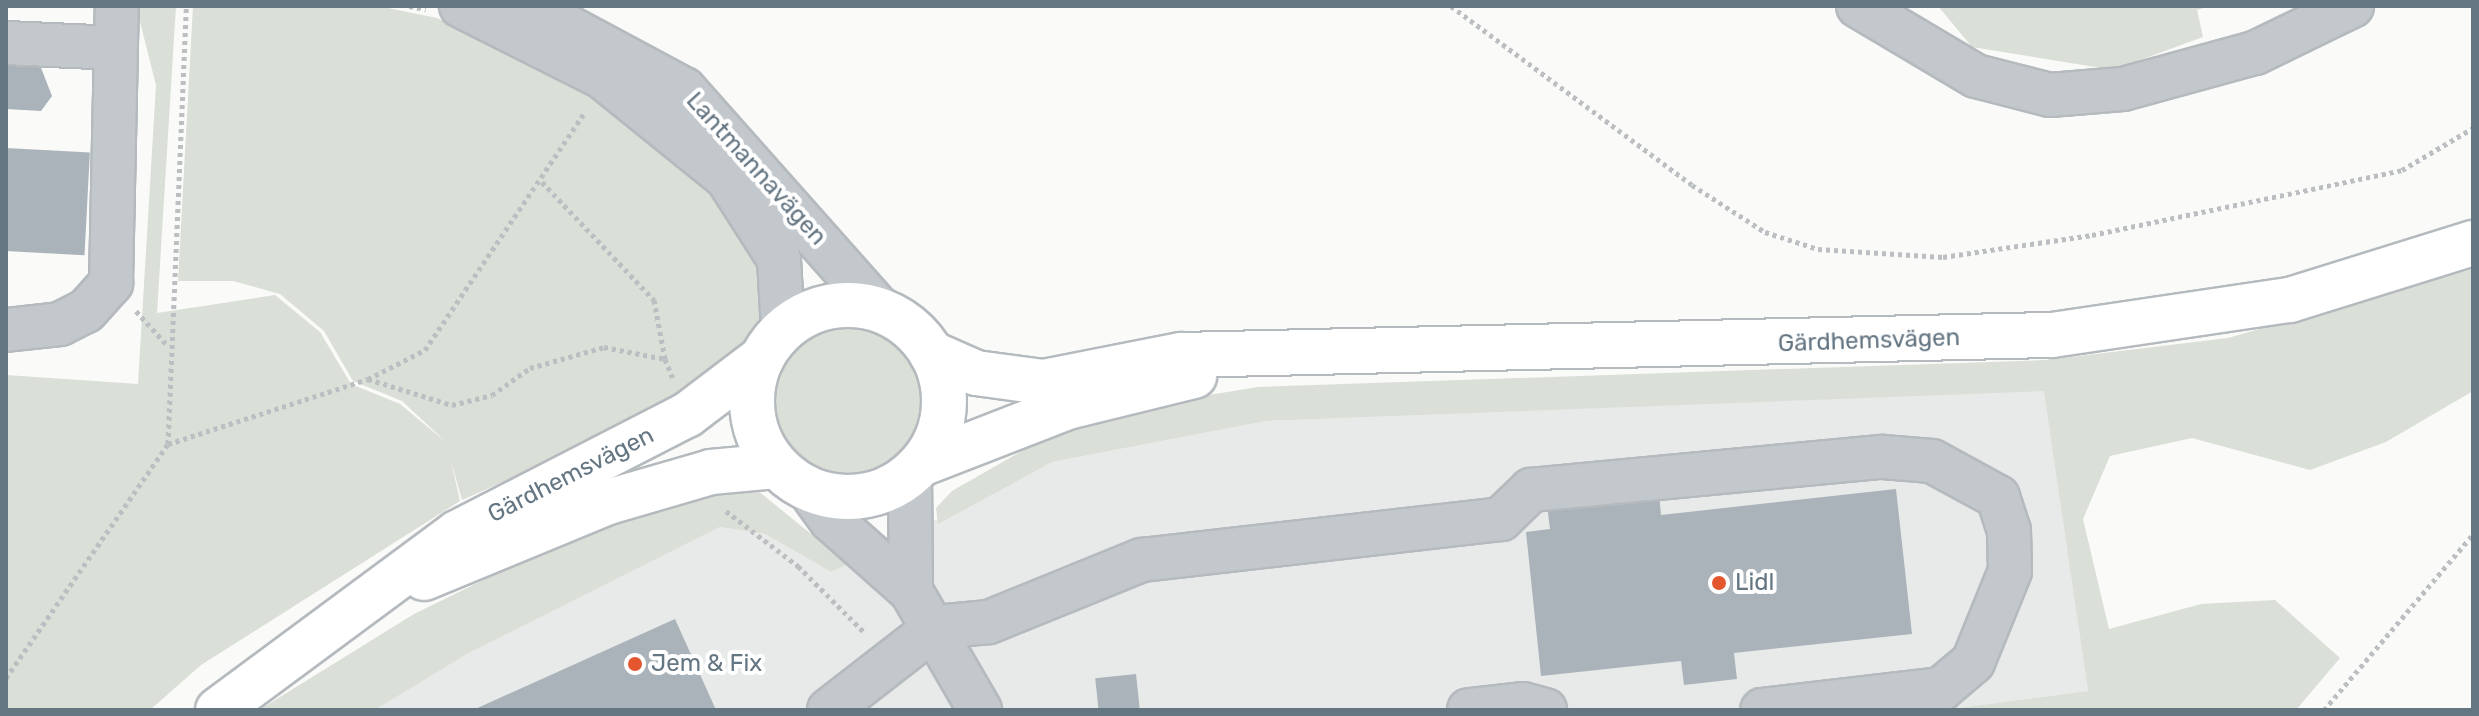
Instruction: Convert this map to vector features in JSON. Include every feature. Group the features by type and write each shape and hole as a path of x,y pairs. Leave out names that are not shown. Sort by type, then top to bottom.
{"main road":[{"name":"Gärdhemsvägen","path":"931,353 1014,382 1126,361 2052,335 2290,300 2473,243"},
{"path":"829,306 880,310 931,353 944,410 916,470 862,497 793,478 763,447 751,403 772,344 829,306"},
{"name":"Gärdhemsvägen","path":"218,710 381,594 457,533 687,415 772,344"},
{"name":"Gärdhemsvägen","path":"916,470 1068,407 1253,356"},
{"name":"Gärdhemsvägen","path":"381,594 608,502 724,469 793,478"}],"street":[{"path":"6,330 60,324 86,311 111,283 117,6"},
{"name":"Lantmannavägen","path":"461,6 533,14 684,89 880,310"},
{"path":"1858,6 1976,76 2050,95 2123,89 2255,53 2352,6"},
{"name":"Lantmannavägen","path":"533,14 602,77 692,142 757,215 779,259 772,344"},
{"path":"6,43 115,48"},
{"path":"829,710 936,627 989,622 1142,560 1501,519 1531,490 1883,457 1932,461 1998,497 2009,531 2010,571 1973,662 1941,689 1762,710"},
{"path":"911,591 916,470"},
{"path":"793,478 831,520 911,591 936,627 980,710"},
{"path":"1469,710 1523,704 1545,710"}],"path":[{"path":"6,678 168,444 172,210 186,6"},
{"path":"1451,6 1556,91 1704,193 1765,232 1818,249 1943,257 2092,235 2402,170 2473,128"},
{"path":"168,444 368,379 425,350 542,182 602,77"},
{"path":"542,182 654,300 665,359"},
{"path":"2324,710 2473,534"}],"shaded area":[{"path":"136,6 176,6 157,313 275,295 320,332 351,384 400,404 447,443 402,401 353,381 324,331 280,294 233,281 178,281 193,6 378,6 437,18 529,59 691,154 755,236 764,315 753,338 692,389 557,458 462,500 451,461 460,501 201,665 150,710 6,710 6,375 138,384 156,85"},
{"path":"1938,6 2210,6 2197,10 2203,37 2113,70 1972,47"},
{"path":"2473,269 2473,391 2386,442 2310,470 2192,438 2110,456 2083,519 2109,629 2201,604 2275,600 2340,658 2296,710 1943,710 2088,691 2044,391 1266,421 1052,462 938,524 936,508 952,491 1034,444 1094,419 1172,401 1258,387 2046,360 2228,338"},
{"path":"848,327 878,332 903,349 920,374 925,404 920,434 903,459 878,476 848,481 818,476 793,459 776,434 771,404 776,374 793,349 818,332"},
{"path":"2045,390 2088,691 1943,710 375,710 467,654 720,527 765,534 831,572 1052,462 1266,421"},
{"path":"757,490 848,564 831,572 765,534 720,527 467,654 375,710 259,710 414,614 545,550 699,492"}],"building":[{"path":"6,59 38,60 52,96 41,111 6,109"},
{"path":"6,148 90,152 84,255 6,251"},
{"name":"Lidl","path":"1896,489 1912,634 1734,653 1737,679 1684,685 1681,661 1541,676 1526,532 1550,529 1547,505 1659,493 1661,515"},
{"name":"Jem & Fix","path":"675,619 716,710 473,710"},
{"path":"1136,674 1140,710 1099,710 1095,678"}],"place":[{"name":"Lidl","path":"1719,583"},
{"name":"Jem & Fix","path":"635,664"}]}
